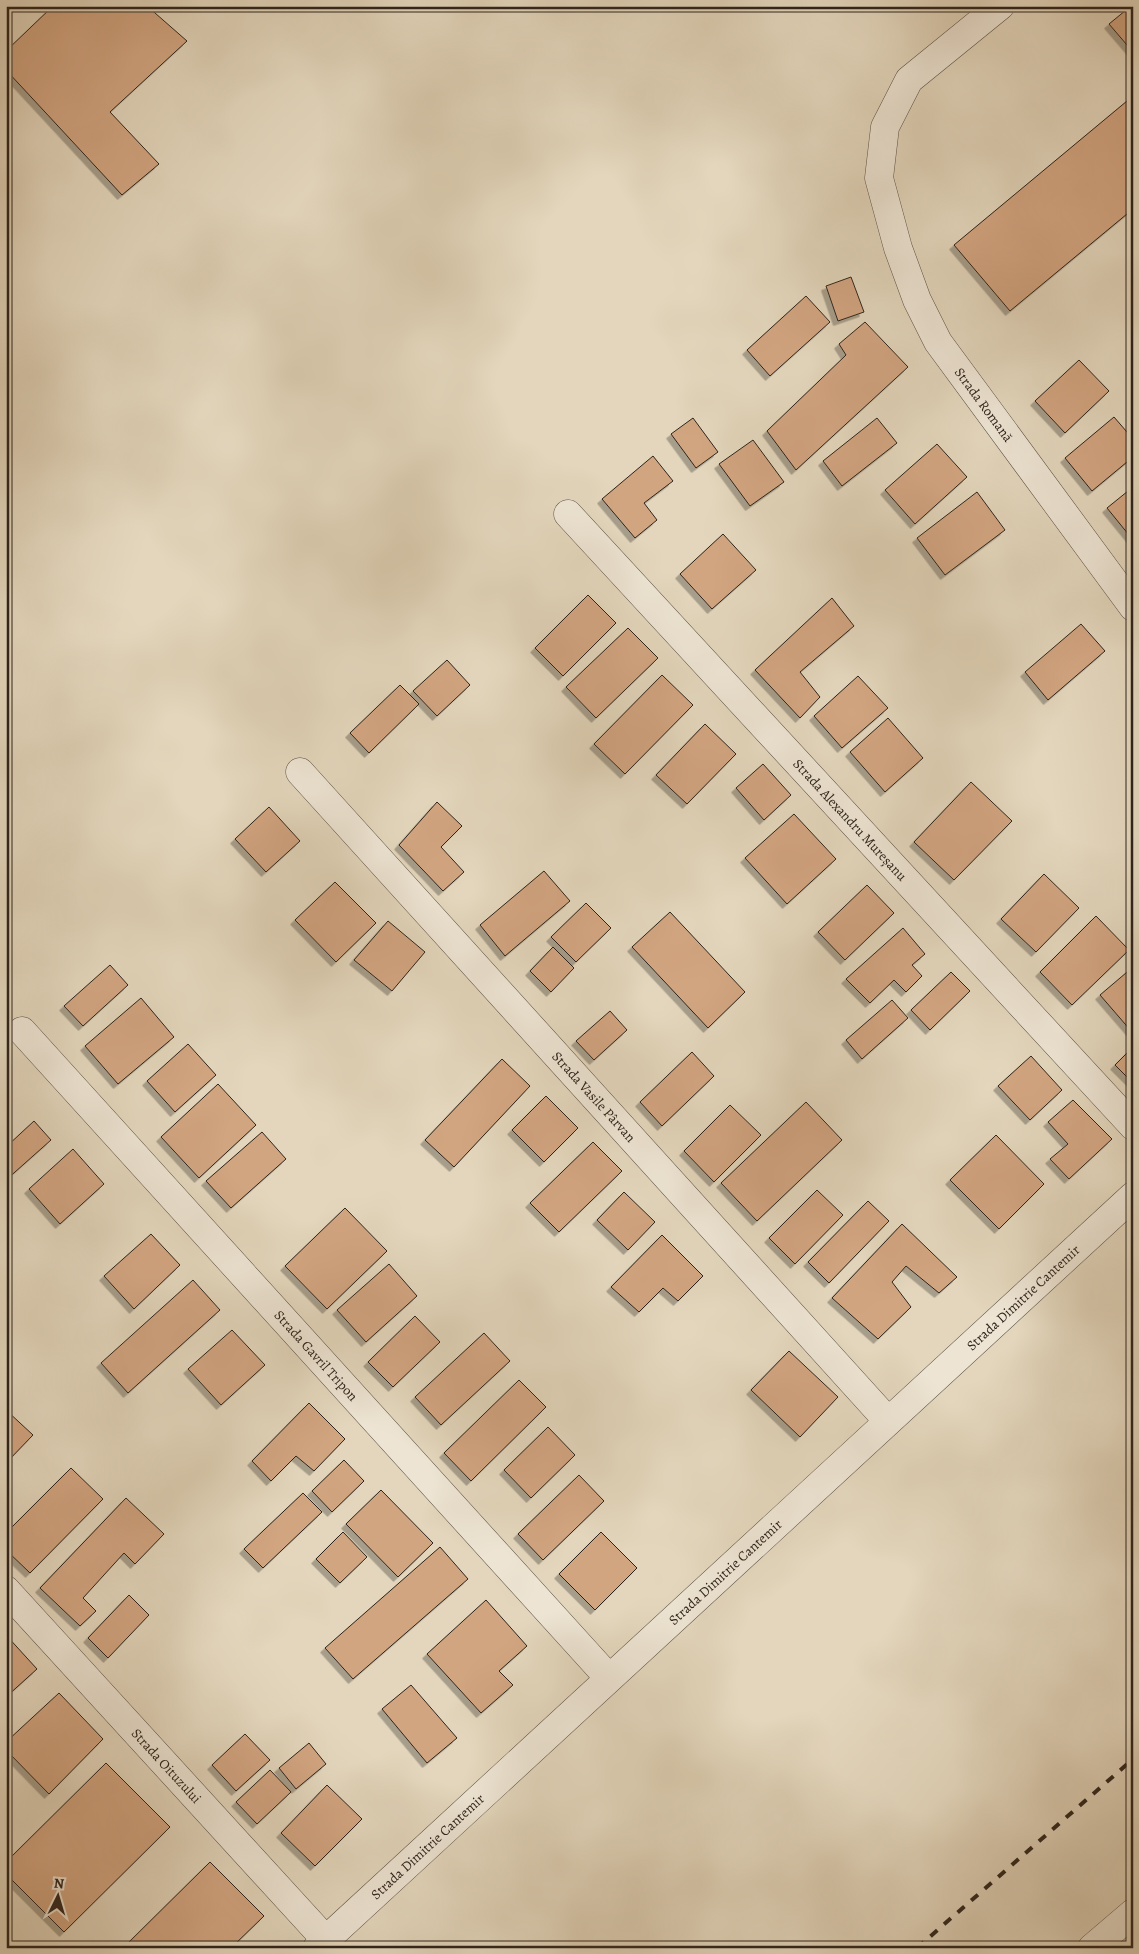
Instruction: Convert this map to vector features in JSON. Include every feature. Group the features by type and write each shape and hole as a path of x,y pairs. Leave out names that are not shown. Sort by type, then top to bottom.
{"street":[{"name":"Strada Romană","path":"1000,6 909,80 885,127 879,178 898,248 917,300 938,342 1133,607"},
{"name":"Strada Alexandru Mureșanu","path":"568,514 1133,1126"},
{"name":"Strada Vasile Pârvan","path":"300,772 888,1421"},
{"name":"Strada Gavril Tripon","path":"22,1031 609,1678"},
{"name":"Strada Dimitrie Cantemir","path":"321,1944 1133,1196"},
{"name":"Strada Oituzului","path":"6,1590 321,1944"},
{"path":"1092,1948 1133,1913"}],"building":[{"path":"53,6 147,6 187,41 110,112 159,164 122,195 6,70 6,51"},
{"path":"1133,6 1133,52 1109,24"},
{"path":"1133,96 1133,209 1010,311 954,245"},
{"path":"851,277 864,312 838,321 826,286"},
{"path":"806,296 830,322 770,376 747,350"},
{"path":"865,322 908,367 796,470 767,431 846,355 839,344"},
{"path":"1079,360 1109,391 1065,433 1035,401"},
{"path":"1114,417 1133,439 1133,457 1092,491 1065,458"},
{"path":"693,418 718,452 696,468 671,434"},
{"path":"877,418 897,443 842,486 823,461"},
{"path":"753,440 784,482 750,506 719,464"},
{"path":"937,444 967,477 915,524 885,490"},
{"path":"653,456 673,481 644,503 657,520 635,538 602,499"},
{"path":"1133,487 1133,540 1107,508"},
{"path":"977,492 1005,530 945,575 917,538"},
{"path":"723,534 756,570 712,609 680,574"},
{"path":"588,595 616,623 563,676 535,648"},
{"path":"832,598 854,626 800,672 820,697 800,718 755,670"},
{"path":"1081,624 1105,651 1048,700 1025,672"},
{"path":"628,628 658,658 596,718 566,687"},
{"path":"447,660 470,685 437,716 413,691"},
{"path":"662,675 693,705 625,774 594,744"},
{"path":"858,676 888,708 842,748 814,716"},
{"path":"400,685 419,704 369,753 350,733"},
{"path":"888,718 923,758 885,792 850,752"},
{"path":"705,724 736,754 687,804 656,775"},
{"path":"763,764 791,795 764,820 736,788"},
{"path":"971,782 1012,821 954,880 914,842"},
{"path":"437,802 462,826 441,847 464,872 443,891 399,845"},
{"path":"269,807 300,841 266,872 235,839"},
{"path":"794,814 836,859 787,904 745,858"},
{"path":"544,871 570,901 505,956 480,925"},
{"path":"1044,874 1079,908 1036,952 1001,919"},
{"path":"335,882 376,923 336,962 295,920"},
{"path":"867,885 894,913 845,960 818,932"},
{"path":"586,903 611,928 576,962 551,937"},
{"path":"670,912 745,992 708,1028 632,947"},
{"path":"1096,916 1129,950 1072,1005 1040,972"},
{"path":"388,921 425,952 392,991 354,960"},
{"path":"903,928 925,954 912,965 922,976 906,992 894,980 870,1003 846,979"},
{"path":"553,947 574,968 551,992 530,971"},
{"path":"110,965 128,985 83,1026 64,1006"},
{"path":"1133,967 1133,1031 1132,1032 1100,995"},
{"path":"951,972 970,991 930,1030 911,1010"},
{"path":"141,998 174,1037 118,1084 85,1046"},
{"path":"892,1000 908,1018 862,1059 846,1040"},
{"path":"610,1011 627,1030 594,1060 576,1041"},
{"path":"188,1044 216,1075 175,1112 147,1081"},
{"path":"1133,1047 1133,1083 1115,1065"},
{"path":"692,1052 714,1076 662,1126 640,1102"},
{"path":"1031,1056 1062,1090 1030,1120 998,1086"},
{"path":"502,1059 530,1086 454,1167 425,1140"},
{"path":"218,1084 256,1125 199,1178 161,1137"},
{"path":"546,1096 578,1128 544,1162 512,1130"},
{"path":"1073,1100 1112,1139 1069,1179 1050,1159 1068,1144 1048,1122"},
{"path":"806,1102 842,1140 757,1221 721,1183"},
{"path":"730,1105 761,1135 714,1182 684,1151"},
{"path":"34,1121 51,1140 6,1180 6,1147"},
{"path":"262,1132 286,1159 231,1208 206,1181"},
{"path":"996,1135 1044,1184 999,1229 950,1180"},
{"path":"593,1142 622,1171 559,1232 530,1203"},
{"path":"73,1149 104,1184 60,1224 29,1189"},
{"path":"817,1190 843,1215 795,1264 769,1238"},
{"path":"624,1192 655,1222 628,1250 597,1220"},
{"path":"868,1201 889,1221 829,1283 808,1262"},
{"path":"345,1208 387,1251 327,1309 285,1266"},
{"path":"902,1224 957,1277 939,1293 906,1266 892,1282 911,1307 878,1339 832,1298"},
{"path":"151,1234 180,1265 134,1309 104,1276"},
{"path":"662,1235 703,1276 678,1301 663,1288 639,1312 611,1287"},
{"path":"389,1264 417,1296 366,1342 337,1310"},
{"path":"193,1280 220,1310 128,1393 101,1363"},
{"path":"415,1316 440,1342 393,1387 368,1362"},
{"path":"232,1330 265,1365 221,1405 188,1369"},
{"path":"484,1333 510,1361 441,1425 415,1397"},
{"path":"789,1351 838,1397 800,1437 751,1390"},
{"path":"519,1380 546,1407 471,1481 444,1453"},
{"path":"309,1403 345,1439 314,1471 296,1456 271,1481 252,1461"},
{"path":"6,1410 33,1435 6,1463"},
{"path":"548,1427 575,1455 531,1498 504,1470"},
{"path":"344,1460 364,1481 332,1512 312,1491"},
{"path":"71,1468 103,1499 30,1573 6,1550 6,1533"},
{"path":"579,1475 604,1501 543,1560 518,1534"},
{"path":"381,1490 433,1543 398,1577 346,1524"},
{"path":"303,1493 322,1512 263,1568 244,1549"},
{"path":"126,1498 164,1534 135,1564 124,1553 83,1598 96,1611 80,1626 40,1588"},
{"path":"343,1532 367,1557 340,1583 316,1559"},
{"path":"601,1532 637,1568 595,1610 559,1574"},
{"path":"440,1547 468,1579 353,1679 325,1648"},
{"path":"129,1595 149,1615 108,1658 88,1638"},
{"path":"486,1600 527,1646 499,1671 513,1685 481,1713 427,1654"},
{"path":"6,1635 37,1669 6,1697"},
{"path":"411,1685 457,1738 427,1763 382,1709"},
{"path":"59,1693 103,1739 49,1794 6,1750 6,1742"},
{"path":"245,1734 270,1760 236,1791 212,1765"},
{"path":"309,1743 326,1764 296,1789 279,1768"},
{"path":"106,1763 170,1827 64,1932 6,1874 6,1862"},
{"path":"270,1770 291,1792 257,1824 236,1802"},
{"path":"327,1785 362,1819 315,1866 281,1833"},
{"path":"210,1862 264,1916 231,1948 123,1948"}],"railway":[{"path":"917,1948 1133,1759"}]}
